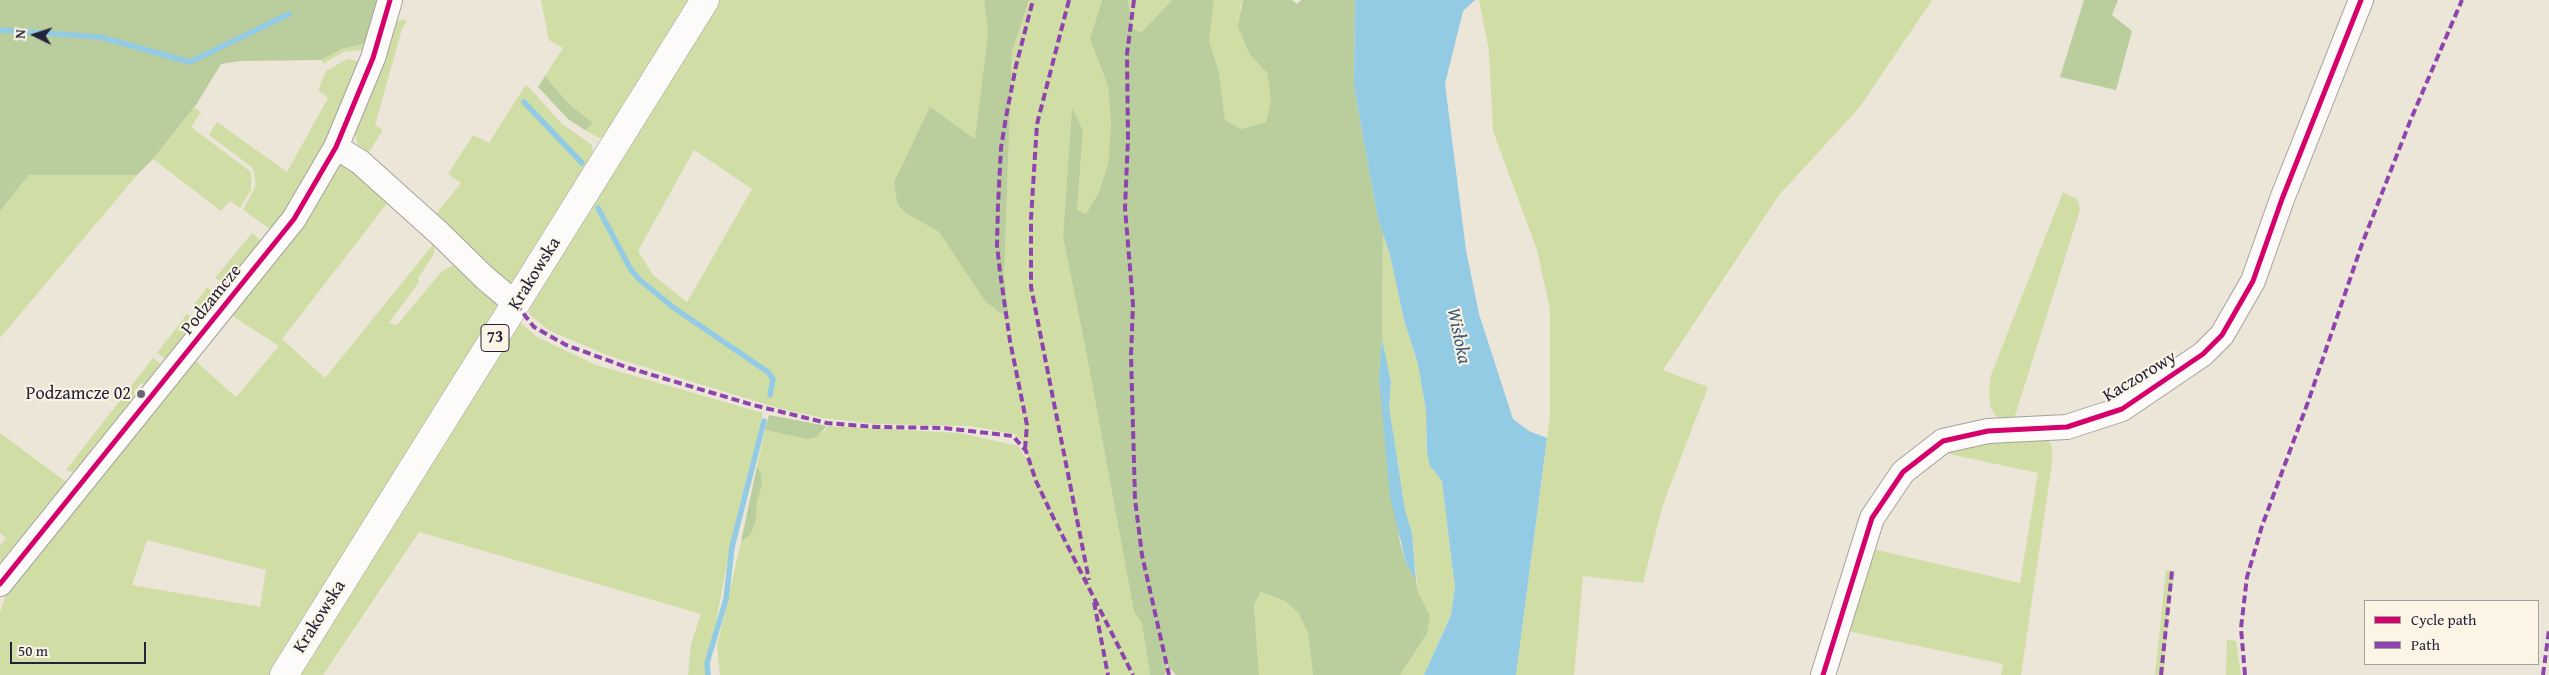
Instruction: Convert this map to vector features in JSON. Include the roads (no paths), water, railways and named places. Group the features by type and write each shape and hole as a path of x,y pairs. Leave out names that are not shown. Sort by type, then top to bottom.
{"main road":[{"name":"Krakowska","path":"284,675 705,0"}],"street":[{"name":"Podzamcze","path":"0,584 281,237 307,199 336,147 373,58 390,0"},
{"name":"Kaczorowy","path":"1823,675 1872,518 1903,472 1942,441 1988,431 2067,428 2122,408 2202,354 2222,335 2253,281 2282,199 2360,0"},
{"path":"336,147 360,162 485,278 516,304"}],"water":[{"name":"Wisłoka","path":"1355,0 1475,0 1463,11 1445,84 1466,250 1479,314 1513,419 1529,431 1547,438 1516,675 1424,675 1451,615 1455,585 1442,481 1430,466 1427,453 1426,410 1418,364 1404,320 1390,255 1378,218 1354,87"},
{"path":"1382,338 1391,382 1389,406 1405,510 1412,533 1416,581 1406,563 1390,496 1379,378"}],"waterway":[{"path":"0,30 100,37 190,62 289,14"},
{"path":"524,102 582,163"},
{"path":"598,208 631,270 640,280 674,308 768,372 773,379 770,395"},
{"path":"708,675 707,663 726,599 732,547 764,421"}],"place":[{"name":"Podzamcze 02","path":"141,394"}]}
